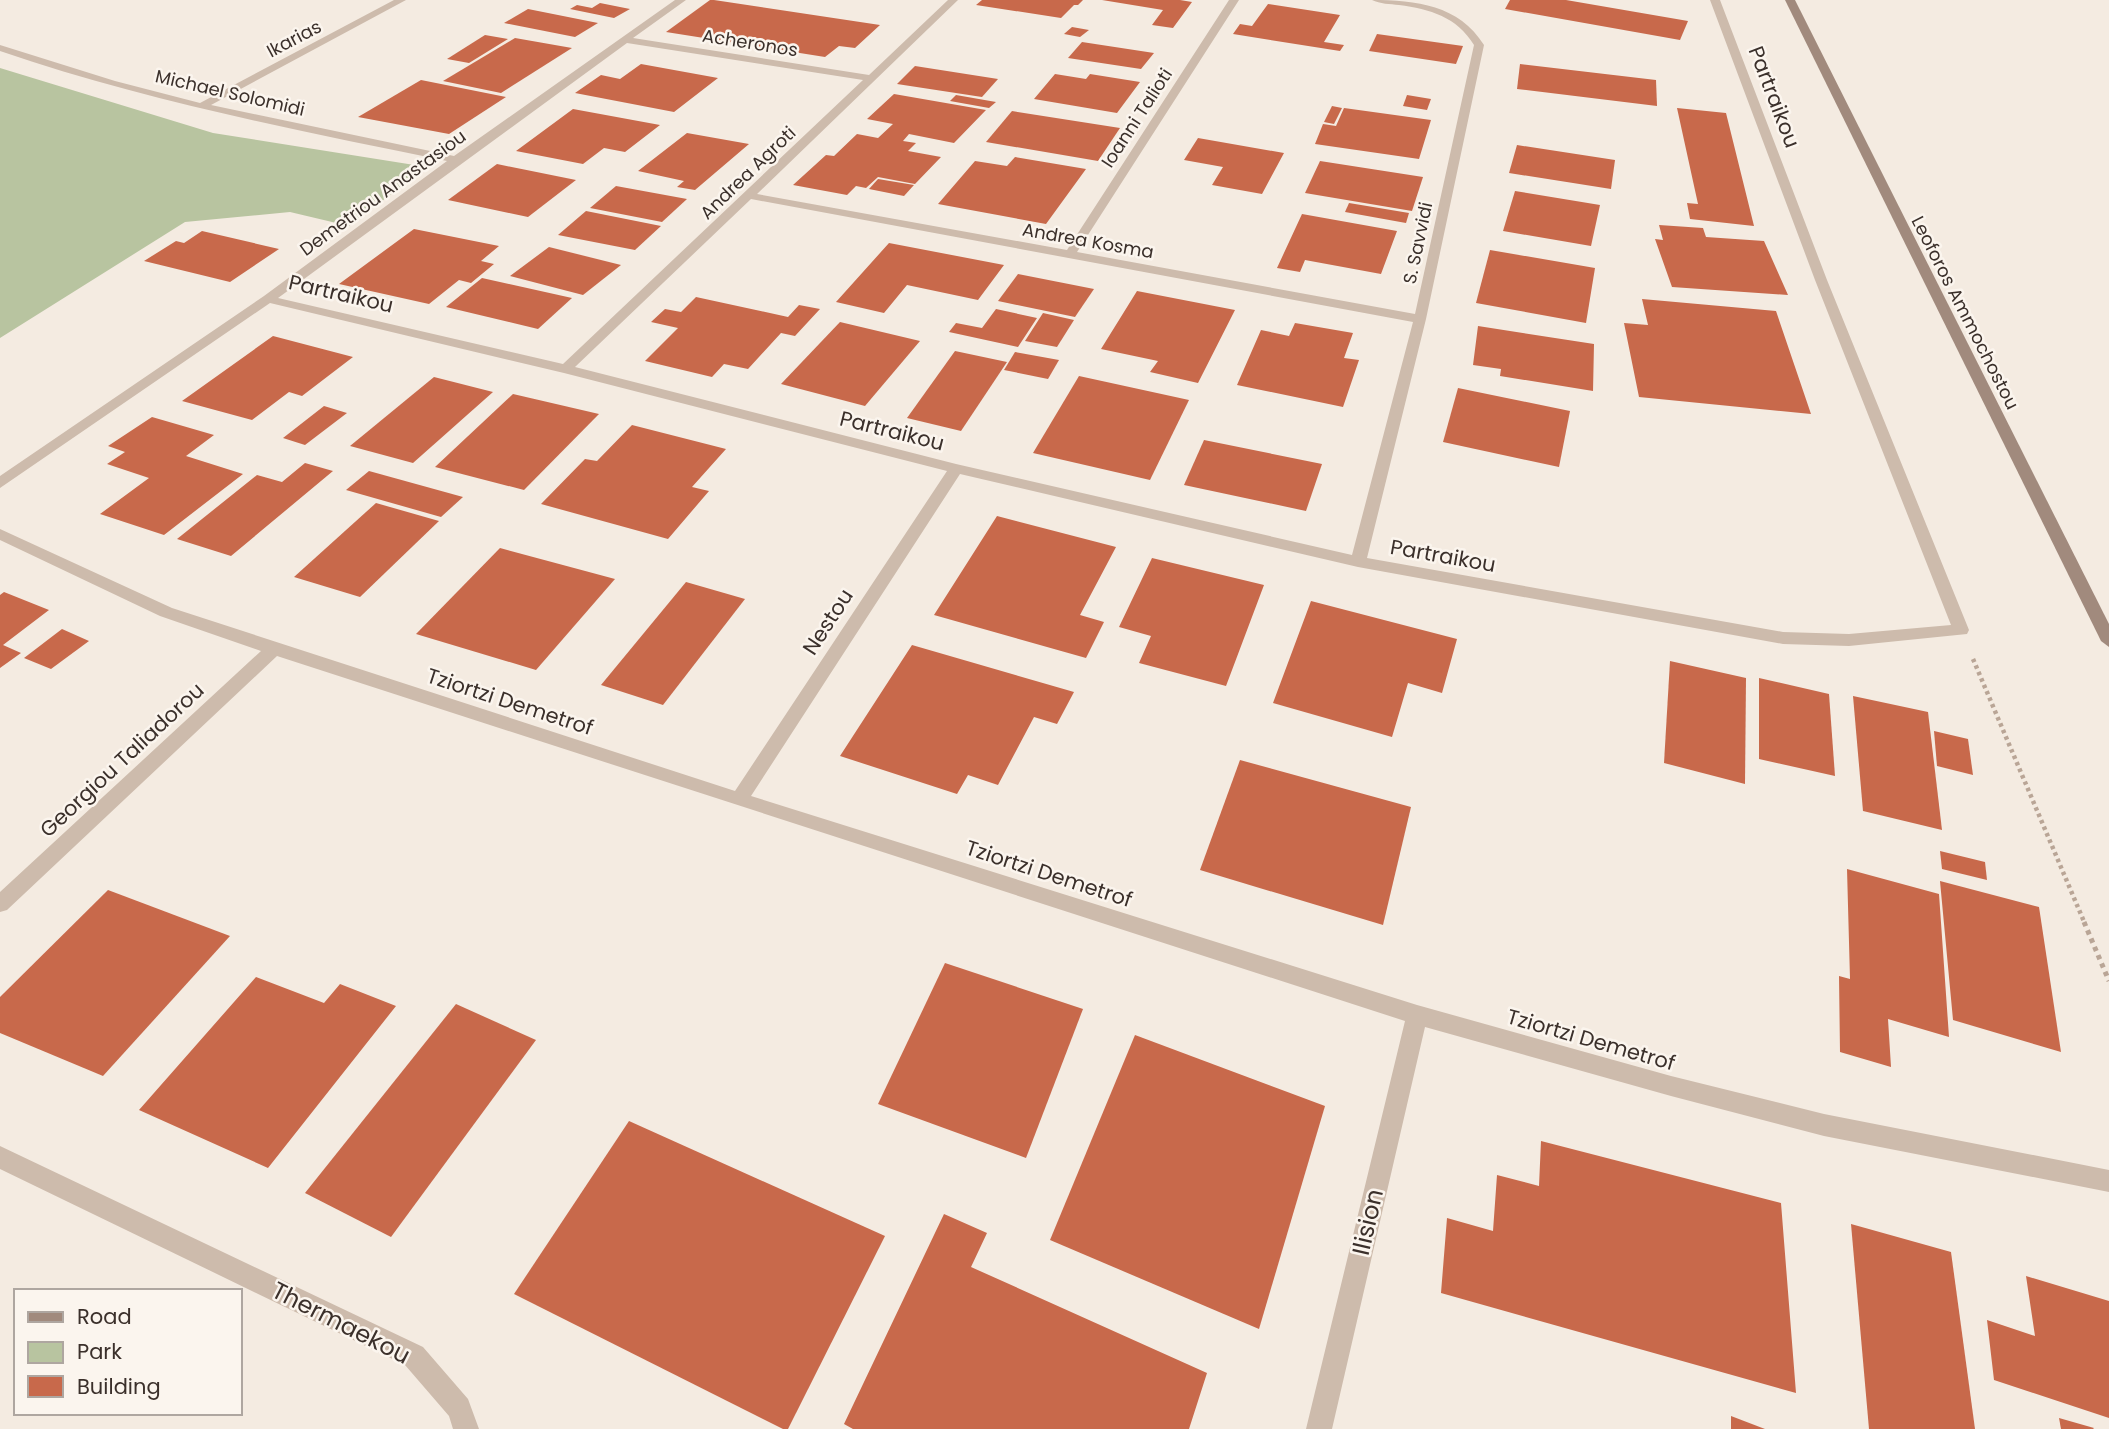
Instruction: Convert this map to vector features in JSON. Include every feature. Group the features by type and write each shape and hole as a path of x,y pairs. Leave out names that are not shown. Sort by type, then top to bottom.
{"main road":[{"name":"Leoforos Ammochostou","path":"1790,0 2109,641"}],"street":[{"name":"Ikarias","path":"202,106 401,0"},
{"name":"Demetriou Anastasiou","path":"0,483 268,299 456,160 681,0"},
{"name":"Andrea Agroti","path":"566,369 751,196 869,78 953,0"},
{"name":"Ioanni Talioti","path":"1069,256 1234,0"},
{"name":"S. Savvidi","path":"1358,562 1420,319 1479,45 1473,32 1461,20 1443,12 1377,0"},
{"name":"Partraikou","path":"268,299 566,369 956,469 1358,562 1783,638 1850,640 1961,630 1821,279 1715,0"},
{"name":"Acheronos","path":"625,40 869,78"},
{"name":"Michael Solomidi","path":"0,48 92,79 202,106 456,160"},
{"name":"Andrea Kosma","path":"751,196 1420,319"},
{"name":"Nestou","path":"739,800 956,469"},
{"name":"Tziortzi Demetrof","path":"0,534 166,612 274,649 1416,1015 1671,1086 1824,1125 2109,1181"},
{"name":"Georgiou Taliadorou","path":"0,904 274,649"},
{"name":"Ilision","path":"1319,1429 1416,1015"},
{"name":"Thermaekou","path":"0,1157 414,1356 459,1408 466,1429"}],"path":[{"path":"1961,630 2109,981"}],"green space":[{"path":"0,68 213,133 427,167 349,226 290,212 185,222 0,338"}],"building":[{"path":"710,0 880,25 855,48 839,46 825,57 666,32"},
{"path":"982,0 1083,0 1061,18 976,5"},
{"path":"1102,0 1192,2 1173,28 1152,25 1163,10"},
{"path":"1510,0 1566,0 1688,21 1680,40 1505,9"},
{"path":"600,3 630,9 614,18 570,9 577,5 592,8"},
{"path":"1268,4 1340,15 1324,42 1344,45 1340,51 1233,34 1240,24 1252,26"},
{"path":"528,9 598,23 575,37 504,23"},
{"path":"1072,27 1089,30 1080,37 1064,34"},
{"path":"1377,34 1463,46 1456,64 1369,51"},
{"path":"485,35 508,39 469,63 447,59"},
{"path":"515,38 572,48 501,93 443,81"},
{"path":"1082,42 1154,53 1141,69 1068,58"},
{"path":"641,64 718,78 674,112 575,93 601,75 620,79"},
{"path":"1520,64 1656,80 1657,106 1517,89"},
{"path":"915,66 998,79 982,97 897,84"},
{"path":"1055,74 1086,79 1090,74 1140,82 1117,113 1034,99"},
{"path":"421,80 506,97 449,134 358,117"},
{"path":"894,94 986,110 954,143 909,134 903,141 916,143 908,151 941,157 915,184 878,177 866,188 856,186 847,195 793,185 826,155 834,156 857,134 878,138 893,124 867,119"},
{"path":"956,95 996,102 989,108 950,101"},
{"path":"1407,95 1431,99 1427,110 1403,106"},
{"path":"1332,106 1342,108 1334,124 1324,122"},
{"path":"1344,108 1431,120 1419,159 1315,144 1323,124 1336,126"},
{"path":"1677,108 1726,113 1754,226 1690,219 1687,203 1698,204"},
{"path":"573,109 660,125 625,152 604,148 583,164 516,151"},
{"path":"1012,111 1120,128 1098,161 986,142"},
{"path":"687,133 749,144 695,190 677,187 684,181 638,171"},
{"path":"1198,138 1284,153 1262,194 1212,185 1223,167 1184,160"},
{"path":"1517,145 1615,160 1611,189 1509,173"},
{"path":"1015,157 1086,169 1046,224 938,204 975,161 1007,166"},
{"path":"1320,161 1423,177 1412,211 1305,193"},
{"path":"497,164 576,180 528,217 448,200"},
{"path":"878,179 914,185 904,196 869,189"},
{"path":"616,186 687,199 662,222 590,208"},
{"path":"1515,191 1600,205 1591,246 1503,231"},
{"path":"1349,203 1409,213 1406,223 1345,212"},
{"path":"586,211 661,226 635,250 558,235"},
{"path":"1302,214 1397,231 1381,274 1305,260 1300,272 1277,268"},
{"path":"1659,225 1703,228 1706,237 1764,241 1788,295 1672,287 1655,239 1663,240"},
{"path":"414,229 499,246 481,261 494,264 471,283 459,280 429,304 339,284"},
{"path":"202,231 279,249 230,282 144,261 176,241 184,243"},
{"path":"889,243 1004,265 978,300 907,285 884,313 836,302"},
{"path":"549,247 621,265 583,295 510,276"},
{"path":"1490,250 1595,268 1586,323 1476,303"},
{"path":"1018,274 1094,289 1075,317 998,301"},
{"path":"482,278 572,298 538,329 446,307"},
{"path":"1137,291 1235,310 1198,383 1150,372 1158,361 1101,349"},
{"path":"696,297 788,317 799,305 820,309 795,336 781,333 748,369 724,364 712,377 645,361 678,328 651,322 665,309 681,312"},
{"path":"1642,299 1776,311 1811,414 1639,397 1624,323 1648,325"},
{"path":"996,309 1037,318 1018,347 949,332 956,323 982,328"},
{"path":"1043,313 1074,320 1057,347 1025,341"},
{"path":"840,322 920,341 865,406 781,384"},
{"path":"1295,323 1353,333 1344,358 1359,360 1343,407 1237,385 1261,330 1289,336"},
{"path":"1478,326 1594,344 1593,391 1500,376 1501,369 1473,365"},
{"path":"273,336 353,357 302,396 289,392 252,420 182,401"},
{"path":"955,351 1007,362 961,431 907,418"},
{"path":"1015,352 1059,360 1048,379 1004,370"},
{"path":"1079,376 1189,400 1150,480 1033,453"},
{"path":"434,377 493,392 413,463 350,446"},
{"path":"1458,388 1570,411 1559,467 1443,442"},
{"path":"513,394 599,414 524,490 435,467"},
{"path":"324,406 347,413 305,445 283,438"},
{"path":"152,417 214,435 186,456 243,474 164,535 100,514 149,478 107,464 125,452 108,446"},
{"path":"632,425 726,449 692,487 709,491 668,539 541,504 585,459 597,461"},
{"path":"1204,440 1322,464 1306,511 1184,485"},
{"path":"305,463 333,471 231,556 177,539 257,475 282,482"},
{"path":"369,471 463,497 441,517 346,490"},
{"path":"376,503 439,521 360,597 294,577"},
{"path":"997,516 1116,547 1080,615 1104,622 1086,658 934,615"},
{"path":"500,548 615,579 536,670 416,634"},
{"path":"1152,558 1264,585 1226,686 1139,663 1151,636 1119,627"},
{"path":"686,582 745,599 663,705 601,685"},
{"path":"4,592 49,610 3,645 21,653 0,668 0,595"},
{"path":"1311,601 1457,639 1442,693 1408,683 1392,737 1273,703"},
{"path":"62,629 89,641 51,669 24,658"},
{"path":"912,645 1074,692 1057,724 1034,717 998,785 968,775 957,794 840,756"},
{"path":"1670,661 1746,678 1745,784 1664,763"},
{"path":"1759,678 1829,694 1835,776 1759,759"},
{"path":"1853,696 1928,712 1942,830 1863,811"},
{"path":"1934,731 1968,739 1973,775 1937,766"},
{"path":"1240,760 1411,807 1383,925 1200,870"},
{"path":"1940,851 1985,862 1987,880 1942,869"},
{"path":"1847,869 1939,894 1949,1037 1888,1019 1891,1067 1840,1052 1839,976 1850,979"},
{"path":"1940,881 2039,907 2061,1052 1953,1020"},
{"path":"108,890 230,936 103,1076 0,1033 0,997"},
{"path":"945,963 1083,1009 1026,1158 878,1104"},
{"path":"256,977 324,1003 340,984 396,1006 268,1168 139,1110"},
{"path":"456,1004 536,1040 391,1237 305,1193"},
{"path":"1135,1035 1325,1106 1259,1329 1050,1240"},
{"path":"629,1121 885,1236 788,1429 783,1429 514,1294"},
{"path":"1541,1141 1781,1203 1796,1393 1441,1293 1447,1218 1493,1231 1497,1175 1539,1186"},
{"path":"944,1214 987,1233 971,1267 1207,1373 1189,1429 853,1429 844,1424"},
{"path":"1851,1224 1951,1252 1975,1429 1869,1429"},
{"path":"2026,1276 2109,1301 2109,1418 1994,1380 1987,1320 2035,1336"},
{"path":"1731,1416 1765,1429 1731,1429"},
{"path":"2059,1418 2094,1428 2061,1429"}]}
